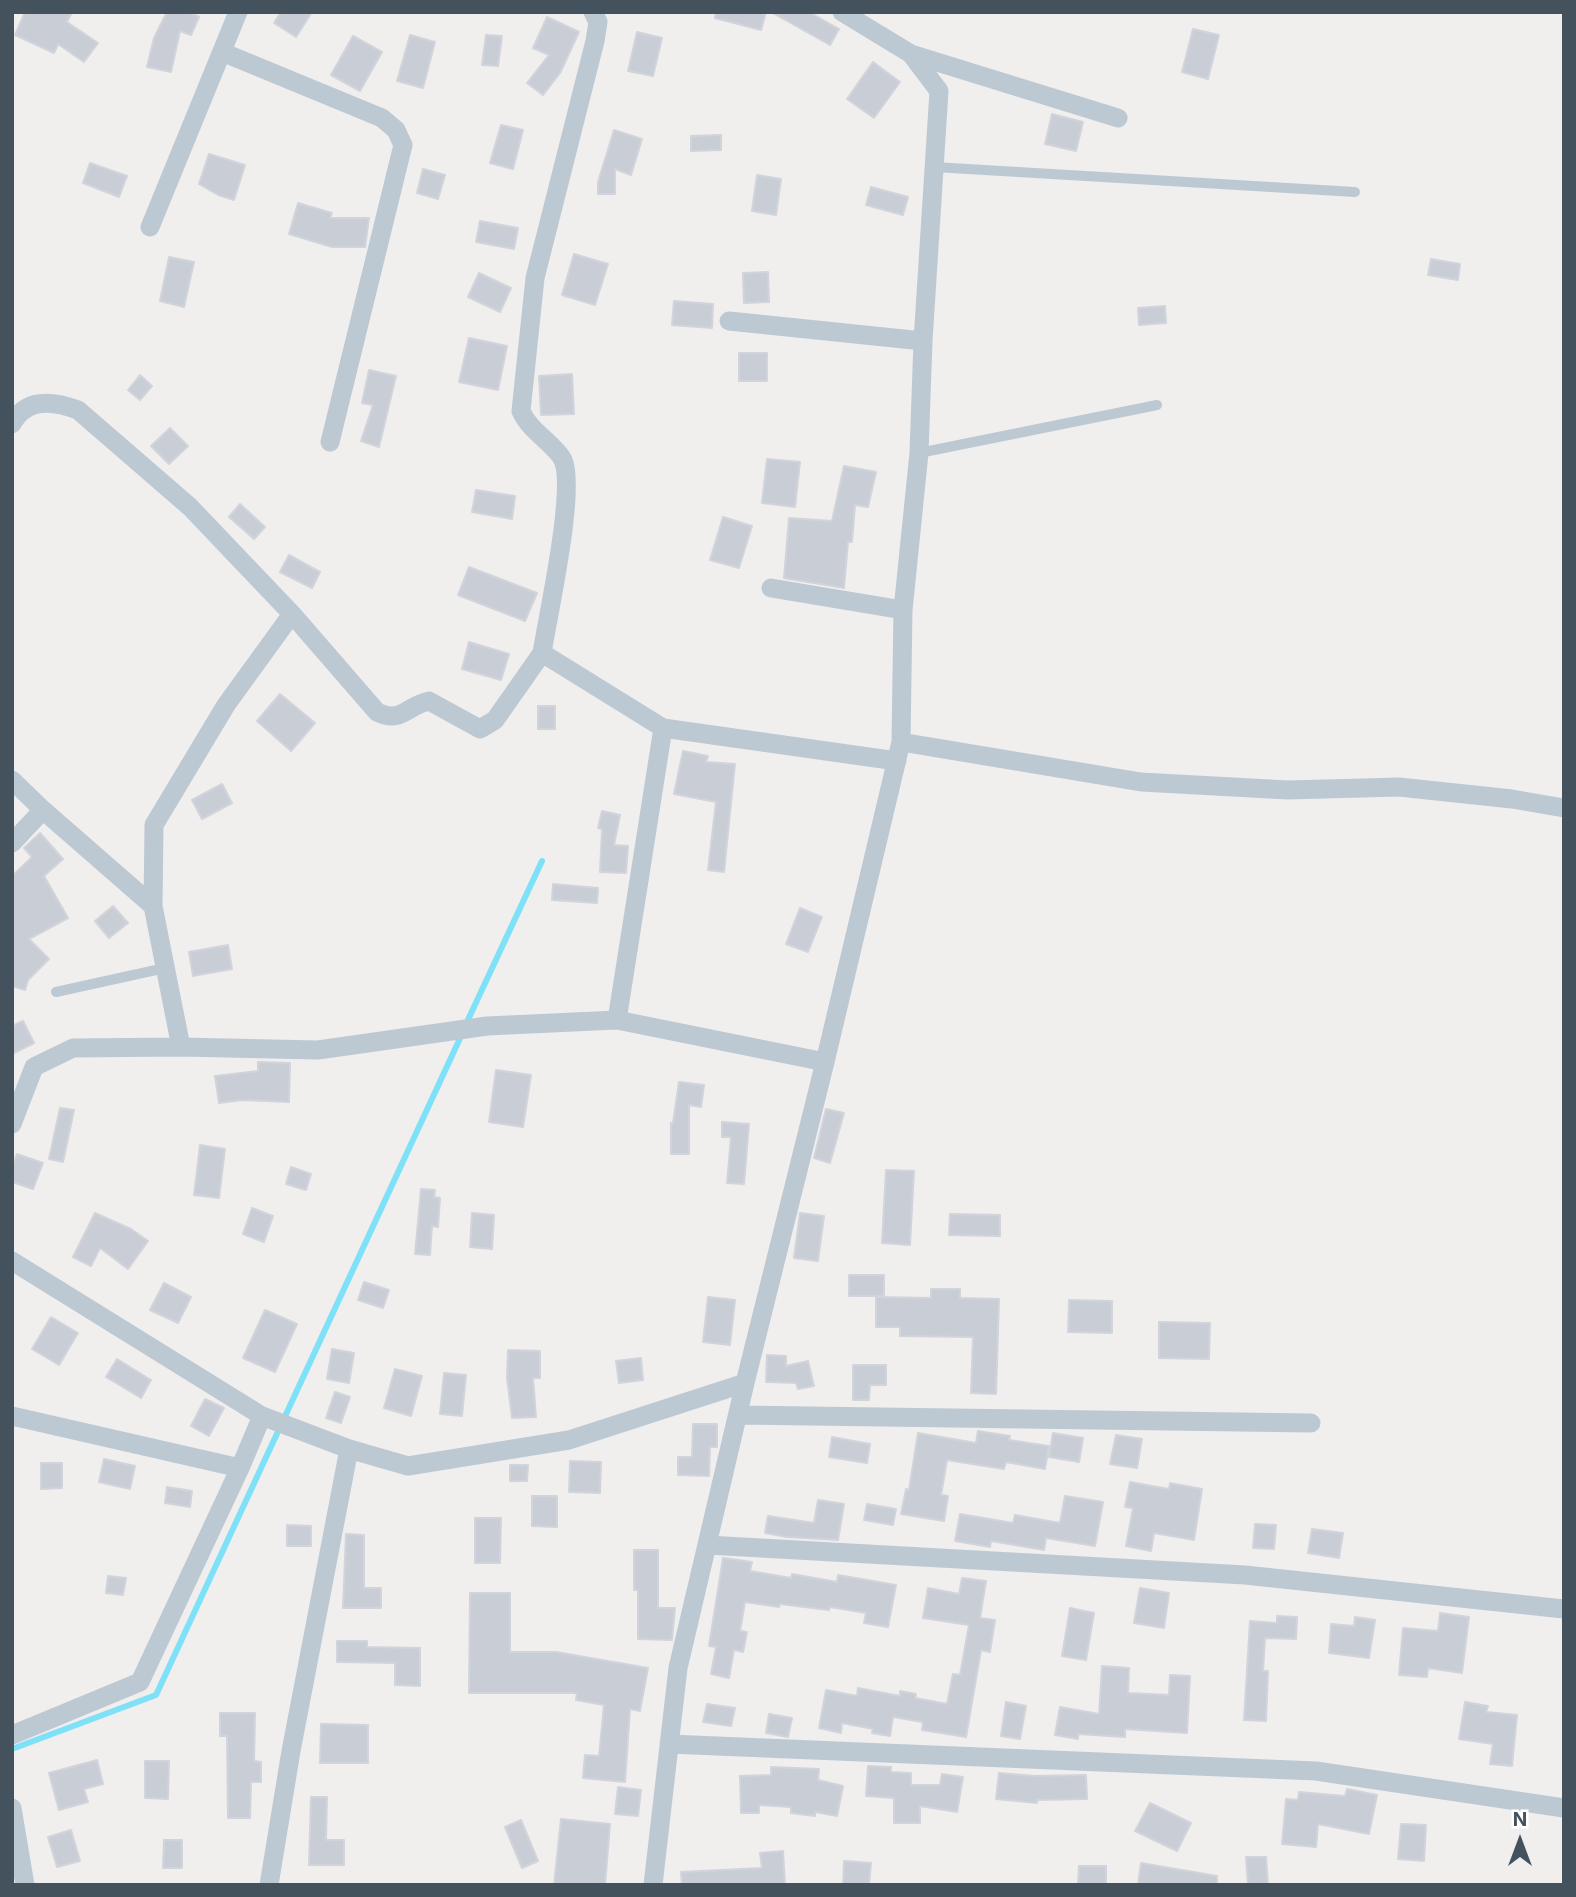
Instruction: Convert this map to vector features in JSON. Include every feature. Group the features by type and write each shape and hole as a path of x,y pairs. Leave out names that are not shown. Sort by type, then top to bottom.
{"street":[{"path":"150,227 238,12"},
{"path":"12,424 28,406 42,403 60,403 78,410 190,507 292,614 377,712 388,718 429,701 480,729 495,720 542,653 567,488 562,459 526,421 521,411 535,278 595,41 598,22 593,12"},
{"path":"843,13 911,54 1118,118"},
{"path":"222,52 382,118 396,130 403,145 330,442"},
{"path":"653,1885 678,1668 899,751 903,610 919,453 923,341 939,91 911,54"},
{"path":"729,321 923,341"},
{"path":"771,588 903,610"},
{"path":"181,1047 153,906 154,825 226,705 292,614"},
{"path":"542,653 663,727 899,751 1141,782 1288,790 1399,787 1512,799 1564,808"},
{"path":"617,1020 663,727"},
{"path":"12,780 153,906"},
{"path":"12,843 43,810"},
{"path":"12,1124 34,1067 73,1048 318,1050 487,1026 617,1020 825,1062"},
{"path":"12,1261 277,1421 349,1449 408,1466 569,1440 745,1383"},
{"path":"738,1415 1311,1423"},
{"path":"12,1416 240,1468"},
{"path":"12,1735 140,1682 240,1468 277,1421"},
{"path":"269,1885 291,1751 349,1449"},
{"path":"707,1545 1245,1575 1564,1608"},
{"path":"669,1744 1316,1771 1564,1808"},
{"path":"12,1808 25,1885"}],"lane":[{"path":"934,167 1355,192"},
{"path":"919,453 1157,405"},
{"path":"56,992 165,968"}],"building":[{"path":"25,12 72,12 67,22 98,43 84,62 58,44 54,53 15,35"},
{"path":"167,12 189,12 199,17 191,35 180,31 171,72 147,67 154,38"},
{"path":"281,12 312,12 296,37 274,23"},
{"path":"716,12 766,12 761,30 715,18"},
{"path":"771,12 809,12 839,29 830,45"},
{"path":"547,17 579,32 560,73 543,95 527,83 549,55 533,48"},
{"path":"1193,29 1219,35 1208,79 1182,72"},
{"path":"637,32 662,38 653,76 628,71"},
{"path":"410,35 435,42 423,88 397,81"},
{"path":"486,35 502,36 498,66 482,65"},
{"path":"353,36 382,52 360,91 331,75"},
{"path":"873,62 900,82 874,118 847,99"},
{"path":"1052,114 1083,122 1076,151 1045,144"},
{"path":"501,125 523,130 513,169 490,163"},
{"path":"614,130 642,139 631,175 615,169 615,194 598,194 598,182"},
{"path":"721,135 721,150 691,151 691,136"},
{"path":"209,154 245,165 234,200 218,195 199,184"},
{"path":"90,163 127,176 119,197 83,183"},
{"path":"423,169 445,175 438,199 417,193"},
{"path":"757,175 781,179 776,215 752,211"},
{"path":"871,187 908,197 903,215 866,205"},
{"path":"298,203 332,213 330,218 369,218 365,247 332,247 289,234"},
{"path":"480,221 518,228 514,249 476,242"},
{"path":"574,254 608,264 595,305 562,295"},
{"path":"169,257 194,262 184,307 160,301"},
{"path":"1431,259 1460,264 1458,280 1428,275"},
{"path":"768,272 769,302 744,303 743,273"},
{"path":"479,273 511,288 500,312 468,297"},
{"path":"674,301 713,304 712,328 672,325"},
{"path":"1165,306 1166,323 1139,325 1138,308"},
{"path":"469,338 507,346 498,390 459,382"},
{"path":"739,353 767,353 767,381 739,381"},
{"path":"369,370 396,376 379,447 361,441 373,405 362,403"},
{"path":"572,374 574,414 541,415 539,376"},
{"path":"140,375 152,386 140,400 128,390"},
{"path":"170,428 188,446 169,464 151,446"},
{"path":"767,459 800,462 795,507 762,503"},
{"path":"844,466 876,472 868,507 855,505 844,588 784,578 789,518 832,521"},
{"path":"476,490 515,496 512,519 472,512"},
{"path":"240,504 265,527 254,539 229,517"},
{"path":"723,517 752,526 739,568 710,560"},
{"path":"289,555 320,572 312,588 280,572"},
{"path":"469,567 537,593 525,621 458,595"},
{"path":"469,642 509,654 501,680 462,669"},
{"path":"280,694 315,723 291,751 257,721"},
{"path":"538,706 555,706 555,729 538,729"},
{"path":"683,751 708,756 706,762 735,764 724,872 708,870 716,802 674,794"},
{"path":"222,784 232,803 202,819 192,800"},
{"path":"602,811 620,815 614,845 628,846 626,873 600,872 602,829 598,828"},
{"path":"40,833 63,859 44,876 68,918 29,939 49,959 28,980 25,990 12,986 12,876 32,857 24,848"},
{"path":"553,884 598,888 597,903 552,900"},
{"path":"113,906 128,923 109,938 95,921"},
{"path":"800,908 822,917 808,952 786,944"},
{"path":"228,945 232,969 193,976 189,952"},
{"path":"23,1021 34,1043 12,1054 12,1026"},
{"path":"258,1062 290,1063 289,1102 242,1100 219,1103 215,1076 258,1071"},
{"path":"496,1070 531,1075 523,1127 489,1122"},
{"path":"679,1082 704,1085 701,1107 689,1105 689,1154 671,1154 671,1123"},
{"path":"60,1108 74,1110 63,1162 49,1159"},
{"path":"826,1109 844,1113 830,1163 814,1158"},
{"path":"722,1122 749,1124 744,1184 727,1183 731,1137 722,1137"},
{"path":"200,1145 225,1149 219,1198 194,1195"},
{"path":"17,1154 43,1163 33,1189 12,1182 12,1167"},
{"path":"291,1167 311,1174 306,1190 286,1184"},
{"path":"886,1170 914,1171 910,1245 882,1243"},
{"path":"421,1189 435,1190 434,1197 440,1198 438,1227 432,1226 430,1255 415,1254"},
{"path":"252,1208 273,1216 264,1242 243,1234"},
{"path":"95,1213 131,1229 148,1241 128,1269 100,1248 91,1266 73,1257"},
{"path":"472,1213 494,1215 492,1249 470,1247"},
{"path":"800,1213 824,1216 818,1261 794,1258"},
{"path":"950,1214 1000,1215 1000,1236 949,1235"},
{"path":"849,1275 884,1275 884,1296 849,1296"},
{"path":"364,1282 389,1290 383,1308 358,1300"},
{"path":"164,1283 191,1297 178,1323 150,1310"},
{"path":"931,1289 960,1289 960,1298 999,1299 996,1394 971,1393 973,1337 900,1336 900,1327 876,1327 876,1297 931,1298"},
{"path":"708,1297 735,1300 730,1345 703,1342"},
{"path":"1069,1300 1112,1301 1112,1333 1068,1332"},
{"path":"265,1310 297,1324 275,1372 243,1358"},
{"path":"51,1317 78,1333 59,1365 32,1349"},
{"path":"1159,1322 1210,1323 1209,1359 1159,1358"},
{"path":"332,1349 354,1353 349,1383 327,1379"},
{"path":"508,1350 540,1351 540,1378 533,1378 536,1417 512,1418 507,1378"},
{"path":"767,1355 786,1356 786,1366 808,1361 814,1386 798,1389 796,1383 766,1382"},
{"path":"641,1358 643,1380 619,1383 616,1361"},
{"path":"117,1359 151,1380 141,1398 106,1377"},
{"path":"853,1365 886,1365 886,1385 870,1385 869,1400 853,1400"},
{"path":"395,1369 422,1376 411,1416 384,1408"},
{"path":"444,1373 466,1375 462,1416 440,1414"},
{"path":"335,1392 350,1397 341,1423 326,1418"},
{"path":"205,1399 224,1408 209,1436 191,1426"},
{"path":"693,1424 717,1424 717,1447 710,1447 709,1476 678,1475 678,1457 692,1457"},
{"path":"978,1431 1010,1436 1009,1440 1049,1446 1045,1469 1006,1462 1004,1469 947,1460 941,1495 948,1496 944,1521 901,1514 906,1489 909,1490 918,1433 976,1443"},
{"path":"1053,1433 1083,1438 1079,1462 1049,1457"},
{"path":"1116,1435 1142,1439 1137,1468 1110,1464"},
{"path":"832,1437 870,1444 867,1463 829,1457"},
{"path":"104,1459 135,1466 130,1489 99,1482"},
{"path":"570,1461 601,1462 600,1493 569,1492"},
{"path":"41,1463 62,1463 62,1488 41,1489"},
{"path":"510,1465 528,1465 527,1481 510,1481"},
{"path":"1130,1482 1169,1489 1170,1483 1202,1489 1194,1540 1154,1533 1151,1551 1126,1546 1133,1508 1125,1507"},
{"path":"167,1487 192,1491 190,1507 165,1503"},
{"path":"532,1496 557,1496 557,1527 532,1526"},
{"path":"1065,1496 1103,1502 1095,1546 1046,1538 1044,1550 991,1541 990,1547 955,1541 960,1514 1013,1523 1015,1515 1060,1523"},
{"path":"818,1500 844,1504 838,1540 765,1533 768,1516 814,1523"},
{"path":"867,1504 896,1509 893,1525 864,1520"},
{"path":"475,1518 501,1518 500,1563 475,1563"},
{"path":"1255,1524 1276,1525 1274,1549 1253,1548"},
{"path":"287,1525 311,1526 311,1546 287,1546"},
{"path":"1312,1529 1343,1533 1339,1558 1308,1553"},
{"path":"346,1534 364,1535 364,1588 381,1588 381,1608 343,1608"},
{"path":"634,1550 658,1550 658,1608 675,1608 672,1640 638,1639 638,1590 634,1590"},
{"path":"723,1558 752,1562 750,1571 791,1578 792,1574 837,1582 838,1575 896,1585 888,1627 864,1623 866,1613 830,1607 829,1610 745,1602 740,1631 747,1632 743,1652 734,1650 729,1678 711,1674 716,1647 709,1646"},
{"path":"108,1576 126,1578 123,1595 106,1593"},
{"path":"962,1578 986,1581 980,1618 995,1620 990,1652 981,1650 966,1737 922,1730 923,1722 893,1717 890,1736 872,1733 873,1729 842,1723 841,1733 819,1728 826,1690 857,1696 858,1688 900,1696 900,1691 916,1694 915,1698 947,1704 953,1674 960,1675 969,1625 923,1618 928,1588 959,1594"},
{"path":"1140,1588 1169,1593 1164,1628 1134,1623"},
{"path":"470,1593 510,1593 510,1652 556,1652 648,1668 640,1711 630,1709 625,1782 583,1778 585,1755 599,1756 604,1705 576,1700 577,1693 469,1693"},
{"path":"1070,1608 1094,1613 1086,1660 1062,1656"},
{"path":"1440,1613 1469,1617 1462,1673 1428,1668 1427,1677 1399,1675 1403,1628 1438,1631"},
{"path":"1277,1616 1297,1617 1296,1639 1265,1638 1263,1671 1268,1671 1266,1721 1244,1720 1250,1621 1277,1623"},
{"path":"1355,1617 1375,1620 1369,1658 1329,1653 1331,1624 1354,1626"},
{"path":"337,1641 367,1641 367,1647 420,1648 420,1686 395,1685 395,1663 337,1662"},
{"path":"1102,1666 1129,1668 1128,1693 1169,1695 1170,1675 1190,1676 1187,1733 1125,1729 1125,1737 1078,1734 1078,1739 1055,1735 1060,1707 1099,1714"},
{"path":"1006,1702 1026,1706 1020,1739 1001,1736"},
{"path":"1465,1702 1488,1706 1486,1712 1517,1715 1512,1766 1490,1764 1493,1744 1459,1739"},
{"path":"707,1704 735,1708 731,1726 703,1722"},
{"path":"220,1713 255,1713 254,1761 261,1762 261,1782 251,1782 250,1818 228,1818 227,1736 220,1736"},
{"path":"769,1714 792,1718 788,1737 766,1733"},
{"path":"321,1724 368,1725 368,1763 320,1763"},
{"path":"97,1760 103,1784 84,1789 88,1802 59,1810 49,1773"},
{"path":"145,1761 169,1761 168,1799 145,1798"},
{"path":"868,1766 891,1767 891,1772 911,1773 911,1785 940,1785 942,1774 963,1777 957,1812 920,1806 920,1823 894,1823 894,1798 866,1796"},
{"path":"771,1767 819,1769 818,1780 843,1786 837,1816 815,1812 815,1816 791,1813 791,1807 759,1805 759,1813 741,1813 740,1776 771,1775"},
{"path":"999,1773 1035,1776 1086,1775 1087,1799 1037,1800 1037,1803 996,1799"},
{"path":"618,1787 641,1790 638,1816 615,1814"},
{"path":"1347,1789 1377,1795 1369,1834 1318,1824 1316,1847 1282,1844 1286,1799 1298,1800 1299,1792 1345,1796"},
{"path":"311,1797 327,1797 326,1840 344,1840 344,1865 309,1865"},
{"path":"1150,1803 1191,1823 1177,1851 1135,1831"},
{"path":"561,1819 610,1824 605,1885 554,1885"},
{"path":"521,1820 538,1861 522,1868 505,1827"},
{"path":"1401,1824 1426,1825 1424,1861 1398,1859"},
{"path":"71,1830 80,1861 57,1867 48,1837"},
{"path":"164,1840 182,1840 182,1868 163,1868"},
{"path":"783,1851 785,1885 682,1885 681,1872 762,1868 760,1853"},
{"path":"1246,1857 1266,1857 1268,1885 1248,1885"},
{"path":"844,1861 871,1863 869,1885 843,1885"},
{"path":"1141,1863 1217,1876 1217,1885 1138,1885"},
{"path":"1079,1866 1106,1866 1106,1885 1078,1885"}],"waterway":[{"path":"466,1024 542,861"},
{"path":"12,1749 156,1695 462,1034"}]}
